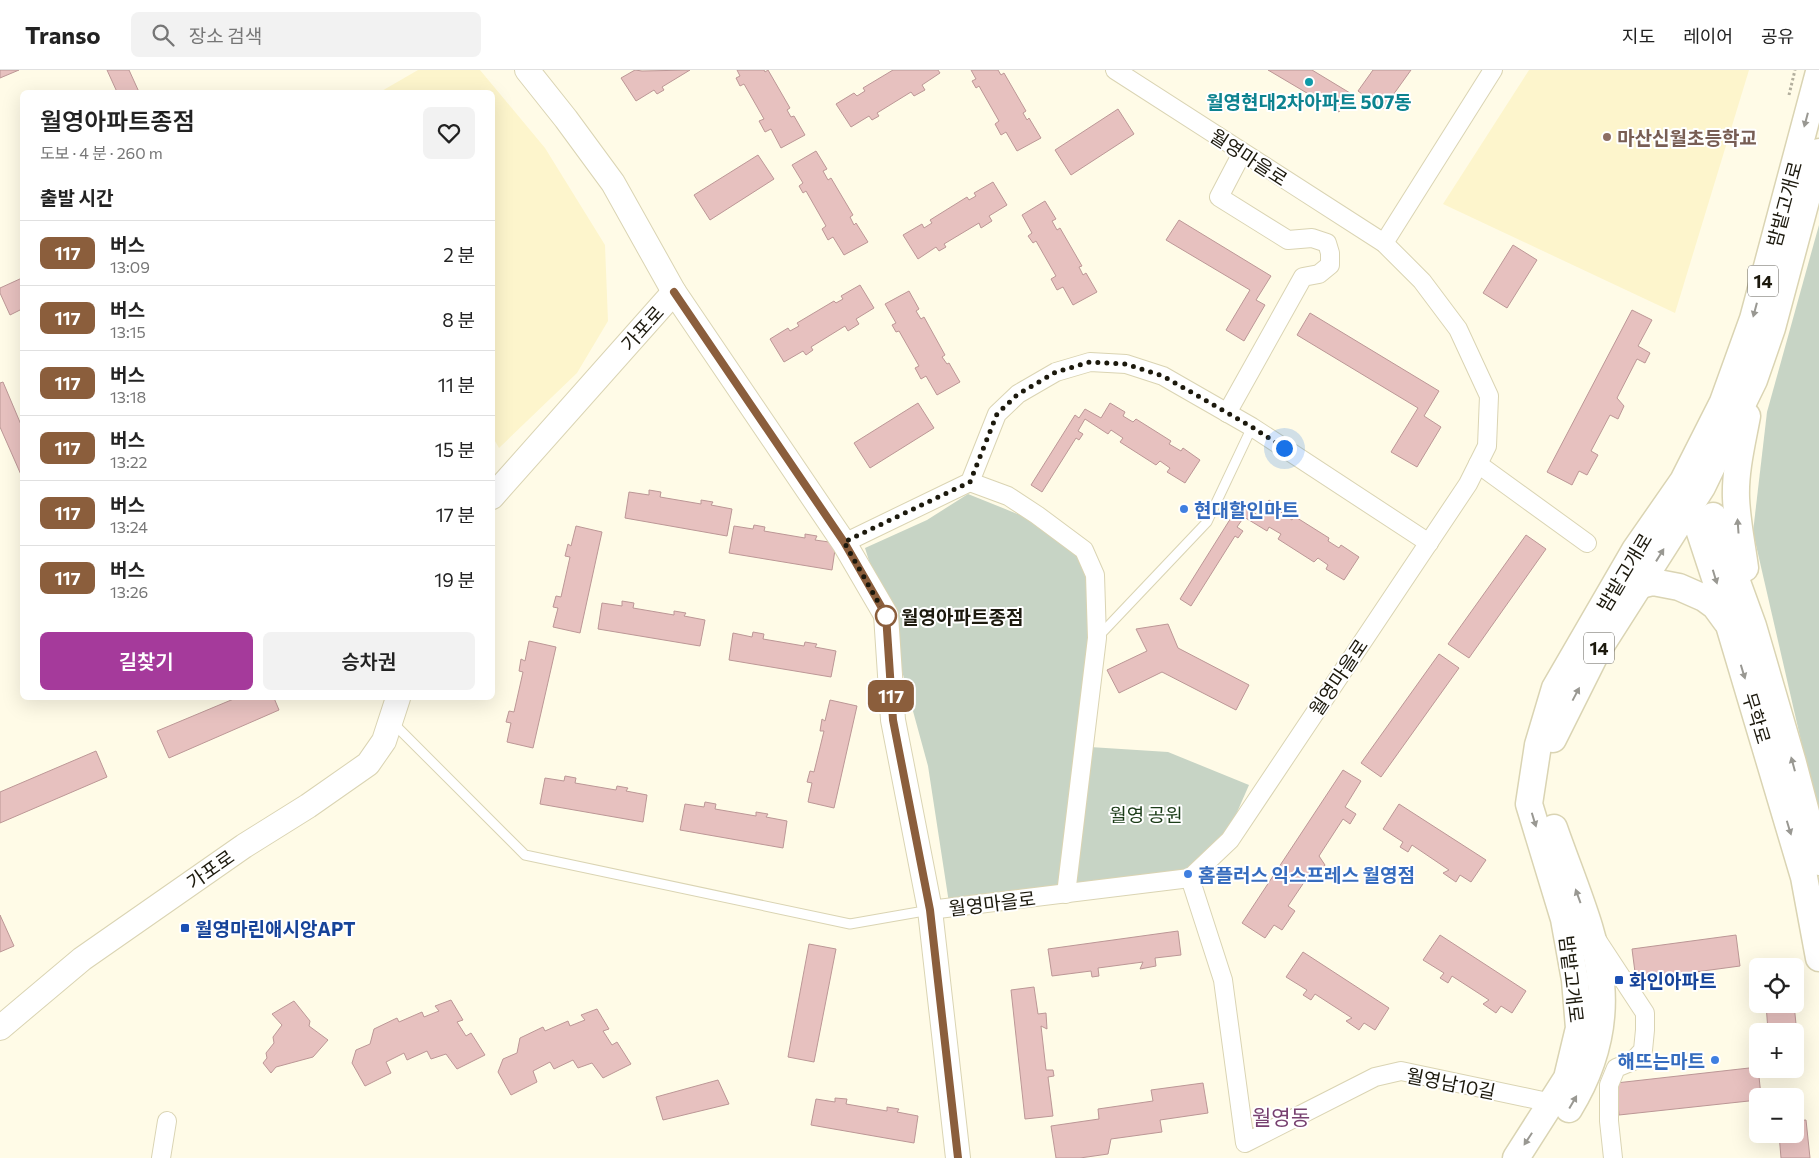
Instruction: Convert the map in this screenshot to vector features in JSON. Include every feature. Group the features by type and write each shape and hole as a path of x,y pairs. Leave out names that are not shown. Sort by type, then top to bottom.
{"main road":[{"name":"가포로","path":"495,494 674,292 613,183 527,70"},
{"name":"밤밭고개로","path":"1516,1158 1567,1078 1579,1028 1575,980 1564,919 1529,804 1538,745 1555,688 1635,550 1692,484 1724,402 1753,319 1819,72"},
{"name":"밤밭고개로","path":"1537,1158 1570,1108 1584,1081 1595,1051 1601,1021 1602,992 1598,956 1591,931 1549,810 1544,783 1545,761 1548,748 1595,655 1620,614 1641,585 1692,484 1754,380 1772,328 1819,152"},
{"path":"674,292 844,542 886,615 893,720 930,910 958,1158"},
{"path":"1741,626 1739,534 1736,497 1740,449 1754,380"},
{"name":"무학로","path":"1692,484 1741,626 1793,763 1819,862"},
{"path":"1641,585 1653,582 1679,587 1704,598 1741,626"},
{"name":"무학로","path":"1741,626 1804,877 1819,958"},
{"name":"가포로","path":"0,1028 82,959 244,846 315,802 368,764 384,741 397,700"}],"street":[{"name":"월영마을로","path":"930,910 1190,878 1230,840 1468,484 1487,446 1489,396 1458,329 1422,281 1384,243 1115,70"},
{"path":"1384,243 1493,70"},
{"path":"1227,413 1303,277 1319,274 1330,265 1330,253 1327,243 1312,238 1288,240 1218,197 1242,153"},
{"path":"844,542 970,482 997,414 1018,394 1056,372 1090,362 1126,364 1163,376 1252,427 1429,542"},
{"path":"1478,464 1587,543"},
{"path":"970,482 1008,496 1037,514 1084,550 1095,576 1097,638 1066,894"},
{"name":"월영남10길","path":"1190,878 1223,980 1245,1143 1375,1077 1401,1072 1552,1103"},
{"path":"1591,931 1645,1013 1646,1030 1643,1050 1633,1061 1616,1068 1609,1085 1609,1122 1613,1158"},
{"path":"162,1158 167,1121"}],"lane":[{"path":"1097,638 1208,522 1252,427"},
{"path":"390,720 525,855 850,924 930,910"}],"path":[{"path":"1789,98 1795,70"}],"shaded area":[{"path":"418,70 480,70 545,148 605,245 608,321 577,373 499,448 495,441 495,90 383,90"},
{"name":"마산신월초등학교","path":"1529,70 1749,70 1675,313 1443,204"}],"green space":[{"path":"1819,225 1819,819 1753,532 1767,412"},
{"name":"월영 공원","path":"968,494 1040,523 1078,553 1090,592 1085,740 1060,886 949,903 928,766 893,638 865,548 927,520"},
{"name":"월영 공원","path":"1090,747 1168,752 1249,785 1227,835 1182,873 1072,889"}],"building":[{"path":"0,70 19,70 0,78"},
{"path":"107,70 129,70 138,90 116,90"},
{"path":"635,70 690,70 662,87 664,90 657,94 654,90 636,101 621,78"},
{"path":"737,70 764,70 765,72 768,70 790,108 787,110 791,117 794,116 805,135 781,148 771,129 765,132 759,121 764,119 744,84 740,86 736,78 740,76"},
{"path":"893,70 938,70 940,73 922,85 925,90 914,96 911,92 877,113 879,116 872,120 869,116 851,127 836,104 854,93 857,96 865,91 863,88"},
{"path":"971,70 998,70 1001,75 1004,73 1026,111 1023,113 1027,120 1029,118 1041,138 1017,151 1006,132 1001,135 995,124 999,121 979,86 976,88 972,81 976,79"},
{"name":"월영현대2차아파트 507동","path":"1268,70 1312,70 1350,93 1339,112"},
{"path":"1373,70 1411,70 1383,109 1358,91"},
{"path":"1118,109 1134,134 1071,175 1055,150"},
{"path":"816,151 827,169 823,171 828,180 831,178 853,215 850,217 854,225 856,223 868,242 844,255 833,237 828,240 822,229 826,226 806,191 803,193 799,186 803,183 792,165"},
{"path":"758,155 774,179 710,220 694,195"},
{"path":"993,182 1007,205 989,216 992,221 981,228 979,223 944,244 946,247 939,251 936,247 918,259 903,235 922,224 924,228 932,223 930,220 967,197 969,200 976,196 974,193"},
{"path":"1045,201 1056,219 1052,221 1057,230 1060,228 1082,266 1079,267 1083,275 1086,273 1097,292 1073,305 1063,287 1057,290 1051,279 1056,276 1036,241 1033,243 1028,236 1032,233 1022,215"},
{"path":"1179,220 1271,276 1256,300 1265,305 1244,341 1226,330 1250,290 1166,240"},
{"path":"1513,245 1537,260 1507,308 1483,293"},
{"path":"20,279 20,310 10,315 0,293 0,288"},
{"path":"860,285 874,308 856,319 859,324 848,331 845,326 811,347 813,350 806,355 803,351 784,362 770,339 788,328 790,331 799,326 797,323 834,301 836,303 843,299 841,296"},
{"path":"909,291 919,309 916,311 921,319 924,317 945,355 942,357 947,364 949,363 960,382 937,395 926,376 921,379 915,368 919,366 899,331 896,332 892,325 896,323 885,304"},
{"path":"1632,310 1652,320 1638,346 1650,353 1645,363 1637,359 1617,398 1624,406 1618,419 1610,415 1591,451 1598,455 1587,475 1579,471 1572,485 1547,472"},
{"path":"1310,313 1439,391 1424,416 1441,427 1417,467 1391,452 1418,408 1297,335"},
{"path":"3,382 20,422 20,472 0,427 0,383"},
{"path":"918,403 934,428 870,468 854,443"},
{"path":"1110,403 1125,412 1123,416 1133,422 1136,419 1171,441 1169,444 1181,451 1183,448 1200,460 1185,483 1167,472 1170,468 1160,461 1156,465 1120,442 1123,438 1111,430 1108,434 1085,419 1078,431 1083,434 1079,440 1076,438 1042,492 1031,485 1075,415 1079,418 1085,409 1101,418"},
{"path":"649,490 661,492 660,497 701,504 701,500 713,502 711,505 732,509 727,536 625,518 629,492 649,495"},
{"path":"1269,500 1283,509 1281,513 1292,520 1294,516 1329,538 1328,541 1339,548 1341,545 1359,557 1344,580 1326,569 1328,565 1318,558 1314,562 1278,539 1281,534 1269,527 1267,531 1244,517 1237,527 1243,531 1238,538 1235,536 1191,606 1180,599 1234,513 1238,516 1244,506 1259,516"},
{"path":"754,525 765,527 764,531 805,538 805,534 817,536 815,540 836,543 832,570 729,553 734,526 753,529"},
{"path":"576,526 602,532 580,633 553,627 558,608 553,607 556,596 561,597 570,557 565,556 568,544 571,546"},
{"path":"1526,535 1546,549 1469,658 1448,644"},
{"path":"622,601 634,603 633,608 674,615 674,611 686,613 684,616 705,620 700,646 598,629 602,603 622,606"},
{"path":"1168,624 1178,648 1249,685 1236,710 1162,672 1119,693 1107,670 1147,651 1136,629"},
{"path":"753,632 764,634 763,639 804,646 805,642 817,644 815,647 836,651 831,677 729,660 733,633 752,637"},
{"path":"529,641 556,647 533,748 507,742 511,723 506,722 509,711 514,712 523,672 519,671 521,659 525,661"},
{"path":"1439,654 1459,668 1381,777 1361,763"},
{"path":"231,700 275,700 279,710 169,758 157,731"},
{"path":"830,700 857,706 834,808 808,802 812,783 807,782 810,771 814,772 824,731 820,731 822,719 825,721"},
{"path":"96,751 107,777 0,823 0,792"},
{"path":"1343,770 1361,781 1345,807 1356,814 1350,824 1343,819 1319,856 1325,865 1318,876 1311,872 1288,906 1295,911 1282,930 1274,925 1265,938 1242,923"},
{"path":"565,776 576,778 575,783 616,790 617,786 628,788 626,791 647,795 643,822 540,804 545,778 564,781"},
{"path":"705,802 716,804 715,809 756,816 756,812 768,814 766,817 787,821 783,848 680,830 685,804 704,807"},
{"path":"1399,804 1486,860 1471,882 1460,875 1456,882 1443,873 1449,870 1412,845 1408,852 1400,847 1403,842 1383,829"},
{"path":"0,915 14,946 0,952"},
{"path":"1178,931 1181,955 1155,958 1156,966 1140,969 1143,962 1098,968 1099,976 1092,977 1091,971 1052,976 1048,949"},
{"path":"1440,935 1526,991 1512,1013 1501,1006 1496,1013 1483,1004 1489,1000 1452,976 1448,983 1440,978 1444,973 1423,960"},
{"path":"1736,935 1740,966 1636,980 1632,949"},
{"path":"809,944 836,949 814,1062 788,1057"},
{"path":"1303,952 1389,1008 1375,1030 1364,1023 1359,1030 1346,1021 1352,1018 1315,994 1311,1000 1303,995 1307,990 1286,977"},
{"path":"1034,987 1038,1014 1046,1013 1047,1029 1041,1026 1046,1070 1053,1070 1054,1076 1048,1077 1053,1116 1025,1119 1011,990"},
{"path":"451,1000 463,1020 457,1022 466,1036 471,1033 485,1055 457,1069 446,1054 431,1059 427,1051 407,1060 404,1053 386,1062 391,1073 365,1086 352,1063 356,1050 370,1044 374,1029 397,1018 399,1022 422,1012 424,1017 439,1011 435,1006"},
{"path":"294,1001 310,1021 309,1026 328,1040 313,1057 276,1067 271,1073 263,1063 267,1058 266,1053 274,1043 273,1037 282,1025 272,1014"},
{"path":"597,1009 609,1029 603,1031 612,1045 617,1042 631,1064 603,1078 592,1063 578,1068 573,1060 554,1069 550,1062 533,1071 537,1082 511,1095 498,1072 503,1059 517,1053 520,1038 543,1027 545,1031 568,1021 570,1026 585,1020 581,1015"},
{"path":"1767,1013 1795,1013 1796,1023 1767,1023"},
{"path":"1749,1068 1749,1078 1759,1078 1760,1088 1749,1088 1749,1101 1619,1115 1616,1083"},
{"path":"718,1080 729,1104 663,1120 656,1097"},
{"path":"1203,1083 1208,1113 1160,1120 1162,1132 1111,1139 1108,1154 1080,1158 1056,1158 1051,1126 1099,1119 1098,1109 1153,1101 1151,1090"},
{"path":"835,1098 847,1099 846,1104 887,1111 887,1107 899,1109 897,1112 918,1116 914,1143 811,1125 816,1099 835,1102"},
{"path":"1804,1120 1806,1120 1810,1158 1781,1158 1780,1143 1804,1143"}],"bus line":[{"name":"117","path":"674,292 844,542 886,615 893,720 930,910 958,1158"}],"place":[{"name":"월영현대2차아파트 507동","path":"1309,82"},
{"name":"마산신월초등학교","path":"1607,137"},
{"name":"현대할인마트","path":"1184,509"},
{"name":"월영아파트종점","path":"886,616"},
{"name":"홈플러스 익스프레스 월영점","path":"1188,874"},
{"name":"월영마린애시앙APT","path":"185,928"},
{"name":"화인아파트","path":"1619,980"},
{"name":"해뜨는마트","path":"1715,1060"}],"district":[{"name":"월영동","path":"1281,1116"}],"route":[{"path":"886,616 844,542 970,482 997,414 1018,394 1056,372 1090,362 1126,364 1163,376 1252,427 1284,448"}]}
